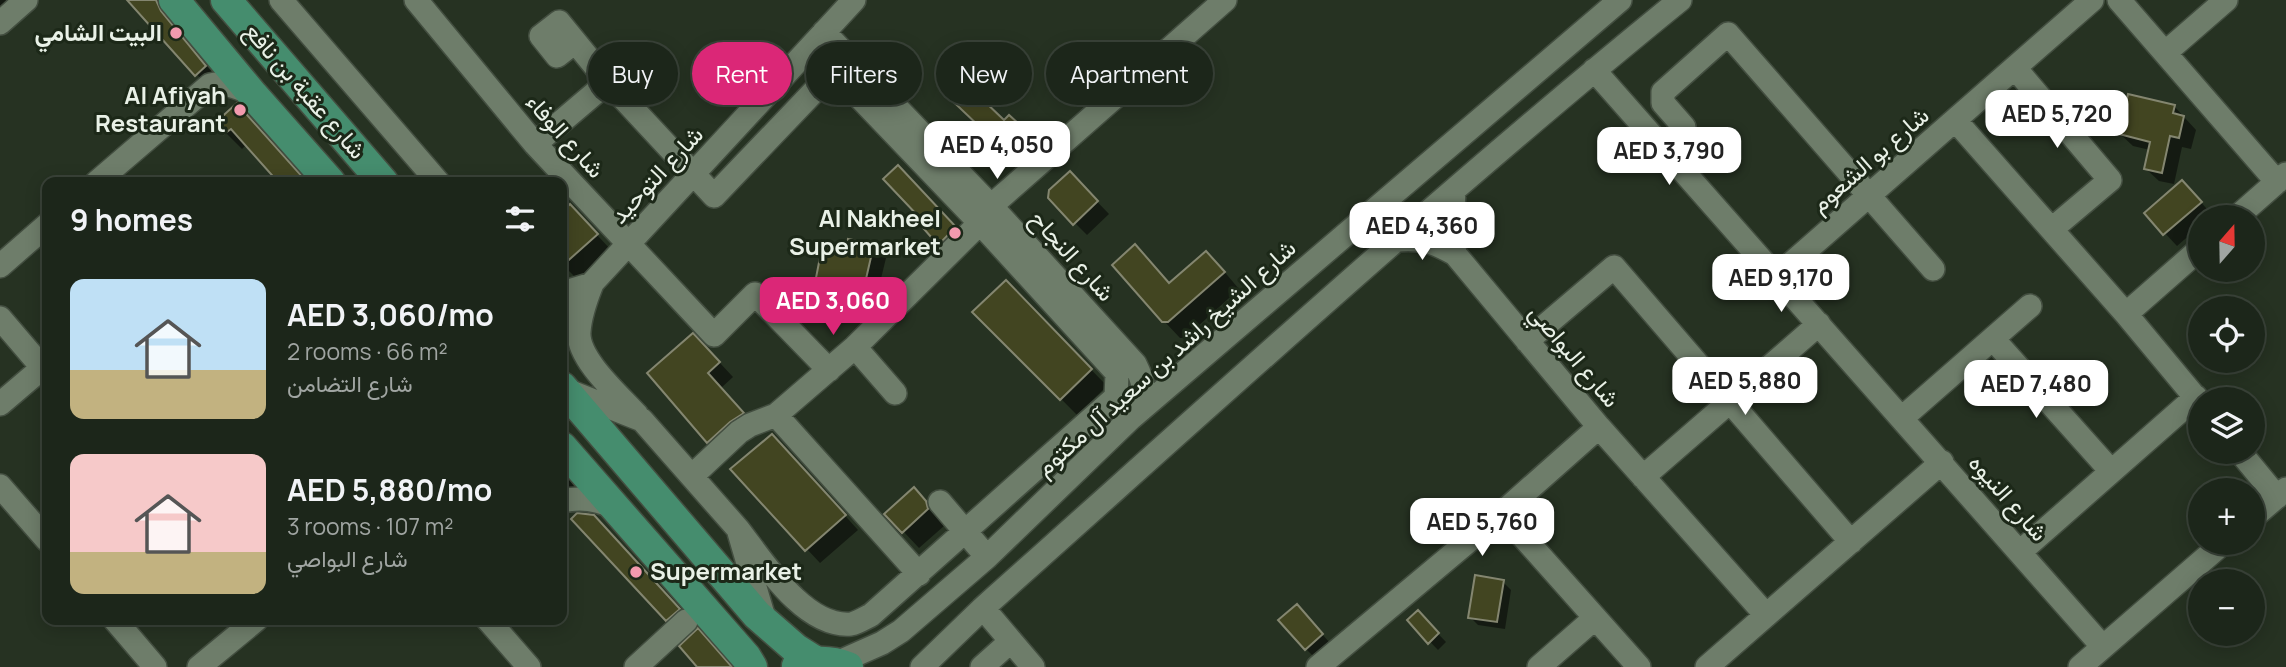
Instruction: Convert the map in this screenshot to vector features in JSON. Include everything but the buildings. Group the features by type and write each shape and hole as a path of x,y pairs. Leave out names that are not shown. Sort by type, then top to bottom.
{"main road":[{"name":"شارع عقبة بن نافع","path":"174,0 326,177"},
{"name":"شارع عقبة بن نافع","path":"226,0 379,177"},
{"path":"567,393 765,621 796,649 824,664"},
{"path":"567,452 752,667"}],"street":[{"path":"0,23 26,0"},
{"path":"281,0 434,177"},
{"name":"شارع الوفاء","path":"416,0 566,177"},
{"name":"شارع التوحيد","path":"567,303 628,244 854,0"},
{"path":"692,476 739,432 776,415 855,347 986,215 1226,0"},
{"path":"1520,133 1507,132 1500,125 1503,115 1580,46 1622,0"},
{"name":"شارع الشيخ راشد بن سعيد آل مكتوم","path":"824,664 870,649 901,631 987,557 1131,418 1622,0"},
{"path":"922,667 983,608 1396,240 1680,0"},
{"name":"شارع بو الشعوم","path":"1777,276 2092,0"},
{"path":"2119,0 2282,178 2251,205"},
{"path":"2165,53 2226,0"},
{"name":"شارع النجاح","path":"824,32 986,215 1135,364"},
{"path":"1663,146 1684,127 1663,103 1663,92 1728,34 1933,269"},
{"path":"575,42 588,58"},
{"path":"210,85 216,49"},
{"path":"2015,68 2110,180 2052,229"},
{"name":"شارع النيوه","path":"1594,70 2103,647"},
{"path":"579,290 583,310 579,334 583,352 738,529 785,589 808,610 830,622 852,624 871,615 1116,397 1117,373 986,215 844,81 822,83 714,196 630,105"},
{"path":"107,177 210,85 232,85 253,95"},
{"path":"536,144 588,99"},
{"path":"1956,121 2188,388"},
{"name":"شارع الوفاء","path":"567,178 714,335 755,294 829,370"},
{"path":"1454,190 1452,223 1455,254"},
{"path":"0,266 42,229"},
{"name":"شارع البواصي","path":"1396,240 1419,239 1455,254 1599,426 1766,615"},
{"path":"2126,314 2188,260"},
{"path":"1527,341 1614,267 1850,542"},
{"name":"شارع التوحيد","path":"567,310 579,290"},
{"path":"1902,418 2031,306"},
{"path":"0,318 42,364"},
{"path":"1643,477 1819,324"},
{"path":"1993,339 2111,471"},
{"path":"855,347 895,393"},
{"path":"1135,364 1149,370 1188,369"},
{"path":"1131,418 1142,397 1144,383 1135,364"},
{"path":"0,404 42,371"},
{"path":"567,390 642,420"},
{"path":"2020,552 2111,471 2188,408"},
{"path":"776,415 919,575"},
{"path":"1332,663 1599,426"},
{"path":"567,459 570,469 567,487"},
{"path":"1707,667 1942,462"},
{"path":"2252,464 2282,493 2265,508"},
{"path":"0,486 42,534"},
{"path":"567,501 602,501 615,508"},
{"path":"940,502 987,557"},
{"path":"1502,513 1639,667"},
{"path":"738,529 765,621"},
{"path":"2080,667 2209,555"},
{"path":"983,608 1033,667"},
{"path":"1539,667 1595,618"},
{"path":"636,667 686,621"},
{"path":"119,625 155,667"},
{"path":"199,667 250,625"},
{"path":"492,625 529,667"},
{"path":"982,667 1011,641"}],"place":[{"name":"البيت الشامي","path":"176,33"},
{"name":"Al Afiyah Restaurant","path":"240,110"},
{"name":"Al Nakheel Supermarket","path":"955,233"},
{"name":"Supermarket","path":"636,572"}]}
